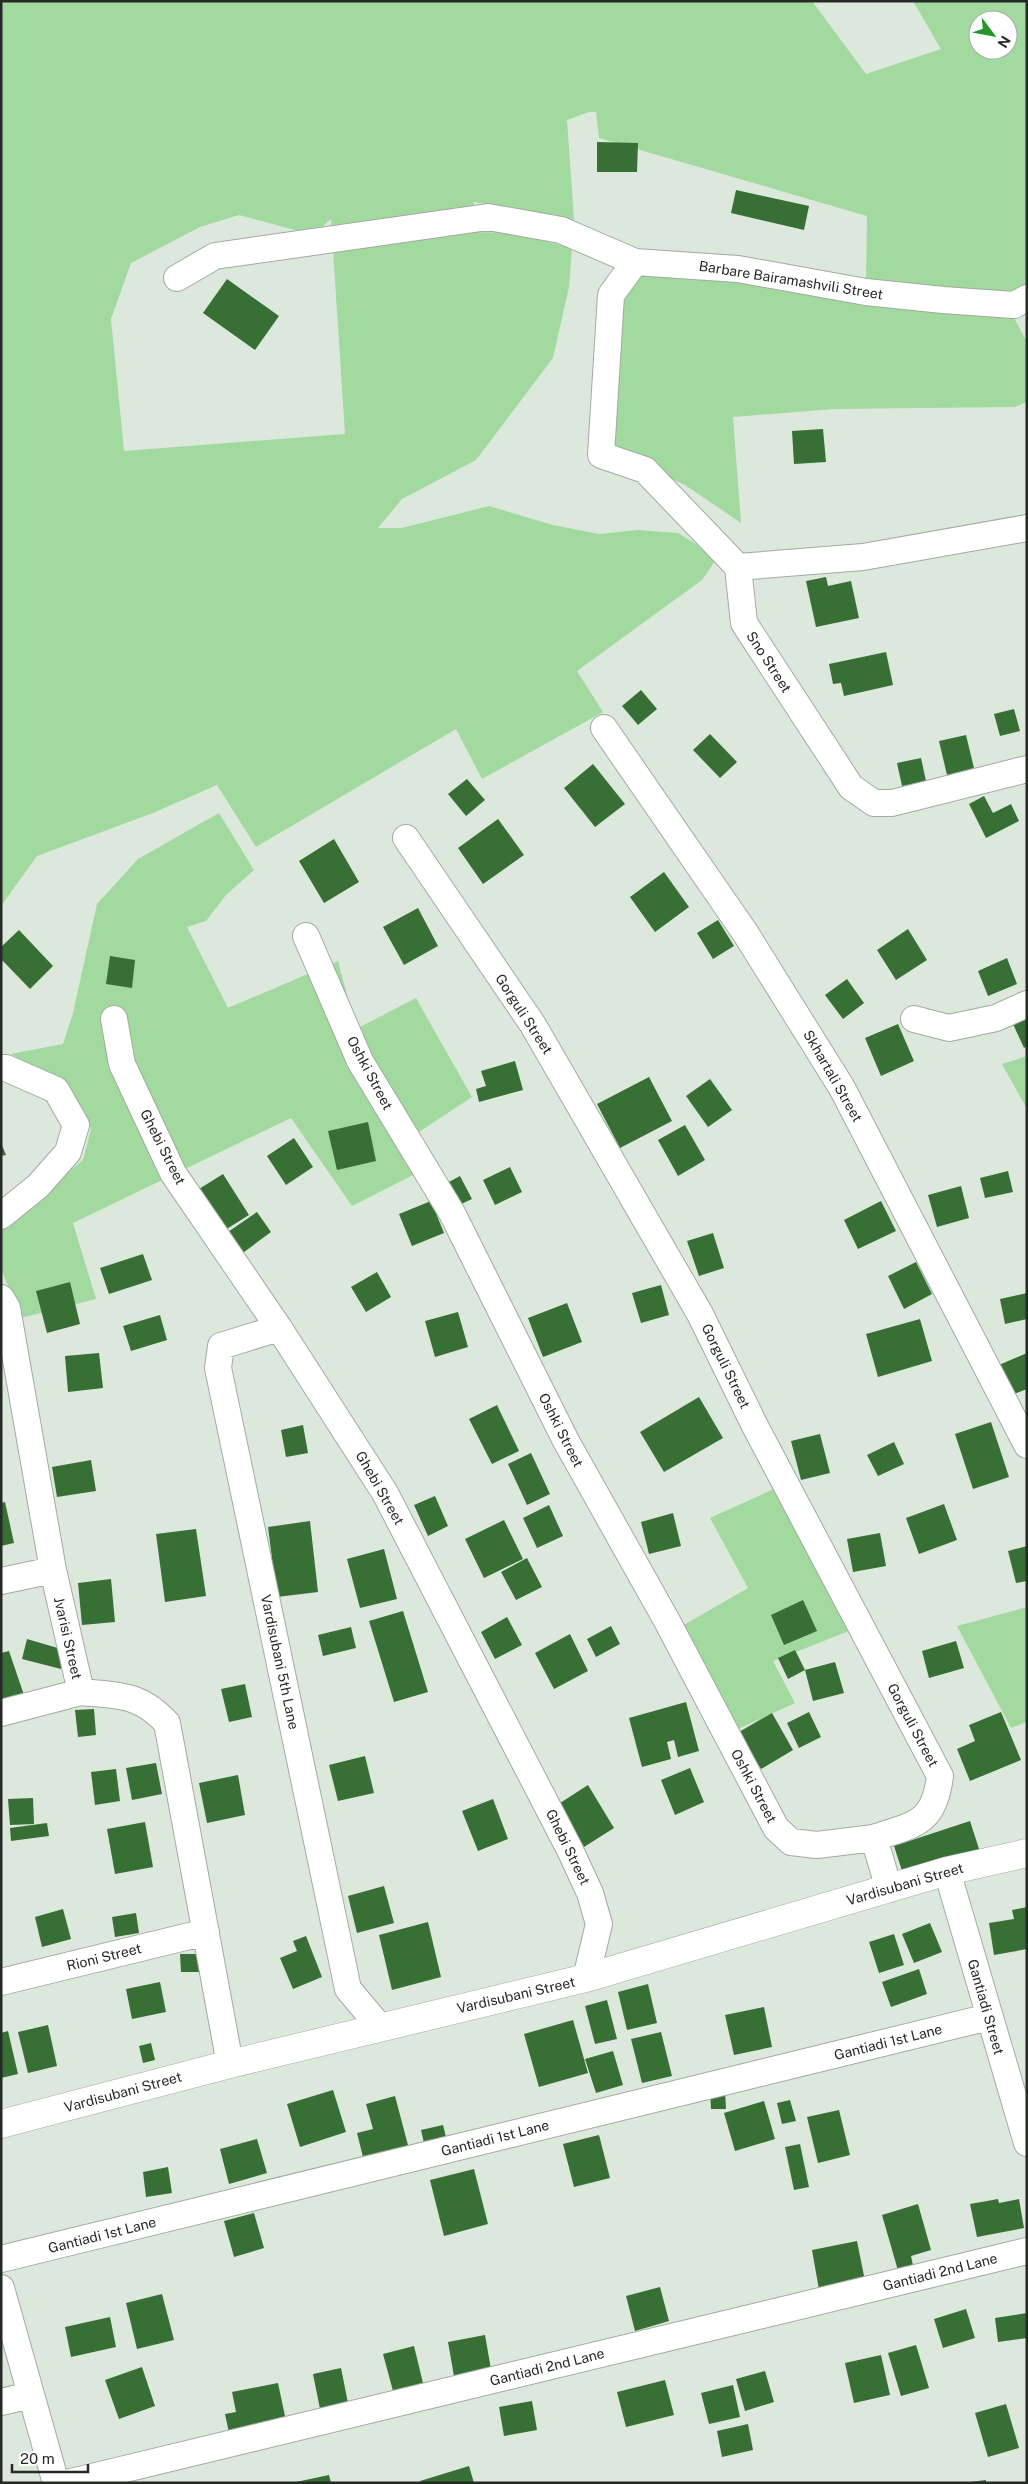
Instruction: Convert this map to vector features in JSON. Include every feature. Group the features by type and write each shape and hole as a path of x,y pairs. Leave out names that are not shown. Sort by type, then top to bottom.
{"street":[{"name":"Barbare Bairamashvili Street","path":"177,278 215,256 488,217 561,230 635,262 738,269 866,292 943,300 1014,305 1027,298"},
{"path":"635,262 611,295 600,455 644,470 738,567 863,557 1027,528"},
{"name":"Sno Street","path":"738,567 744,624 851,787 874,803 892,803 1027,769"},
{"name":"Skhartali Street","path":"604,728 746,934 842,1088 1027,1445"},
{"name":"Gorguli Street","path":"406,838 533,1025 695,1305 755,1426 940,1776 937,1798 922,1821 874,1838"},
{"name":"Oshki Street","path":"306,936 360,1061 452,1213 566,1442 667,1621 776,1828 791,1842 817,1845 874,1838"},
{"path":"914,1019 949,1028 996,1018 1027,1004"},
{"name":"Ghebi Street","path":"114,1019 122,1064 173,1173 279,1328 386,1493 570,1850 590,1893 599,1924 586,1978"},
{"path":"1,1068 6,1068 56,1090 76,1124 68,1152 38,1186 1,1216"},
{"name":"Jvarisi Street","path":"1,1298 7,1308 52,1570 81,1692 132,1697 153,1708 166,1723 230,2064"},
{"name":"Vardisubani 5th Lane","path":"279,1328 221,1346 218,1368 348,1989 380,2027"},
{"path":"1,1581 52,1570"},
{"path":"1,1713 81,1692"},
{"path":"874,1838 889,1889"},
{"name":"Vardisubani Street","path":"1,2124 230,2064 586,1978 948,1870 1027,1853"},
{"name":"Gantiadi Street","path":"948,1870 1027,2143"},
{"name":"Rioni Street","path":"1,1982 206,1932"},
{"name":"Gantiadi 1st Lane","path":"1,2259 989,2017"},
{"name":"Gantiadi 2nd Lane","path":"67,2483 1027,2251"},
{"path":"1,2288 56,2483"},
{"path":"1,2402 31,2395"}],"green space":[{"path":"1,1 812,1 866,74 941,49 913,1 1027,1 1027,286 1002,294 866,282 867,216 599,138 596,112 589,112 567,120 574,220 474,202 473,232 513,233 572,248 569,287 553,358 476,460 402,499 378,528 402,528 489,506 553,525 599,534 638,530 678,533 696,544 715,561 702,580 577,671 603,712 482,779 456,729 256,847 217,785 153,813 37,856 1,906","holes":["239,215 313,235 331,219 345,434 124,451 111,319 131,263 200,227"]},
{"path":"636,274 729,277 1013,316 1027,342 1027,402 1015,407 834,409 733,417 741,523 685,485 618,453 610,438 616,302"},
{"path":"219,813 254,870 226,895 206,921 187,927 228,1008 338,961 356,1029 416,998 472,1097 399,1145 417,1173 352,1206 291,1118 73,1223 96,1299 21,1318 1,1269 1,1227 83,1160 91,1129 72,1091 11,1054 63,1044 73,1013 97,904 138,859"},
{"path":"1027,1056 1027,1109 1002,1064"},
{"path":"776,1488 849,1631 773,1661 795,1703 738,1729 682,1626 748,1588 710,1518"},
{"path":"1027,1607 1027,1722 1011,1728 957,1626"}],"building":[{"path":"597,142 638,143 637,172 597,172"},
{"path":"736,190 809,206 804,230 731,213"},
{"path":"227,279 279,316 255,350 203,313"},
{"path":"823,429 826,462 794,464 792,431"},
{"path":"826,577 828,586 851,581 859,618 816,627 806,581"},
{"path":"886,652 893,685 844,696 841,683 833,684 829,664"},
{"path":"641,690 657,709 638,725 622,706"},
{"path":"1014,709 1020,731 1000,736 994,714"},
{"path":"710,734 737,762 720,778 693,750"},
{"path":"966,735 974,768 947,775 939,741"},
{"path":"921,758 926,781 902,786 897,763"},
{"path":"593,764 625,804 595,827 564,788"},
{"path":"467,779 485,800 466,816 448,794"},
{"path":"984,796 993,813 1011,804 1019,821 986,838 969,804"},
{"path":"498,819 524,855 483,884 458,848"},
{"path":"334,839 359,882 324,903 299,861"},
{"path":"664,872 689,907 655,932 630,897"},
{"path":"418,908 438,946 404,965 383,927"},
{"path":"718,920 734,946 713,959 697,933"},
{"path":"908,929 927,960 896,980 877,950"},
{"path":"19,930 53,966 30,989 1,959 1,947"},
{"path":"110,956 135,960 132,988 106,984"},
{"path":"1007,958 1017,984 988,996 978,971"},
{"path":"847,979 864,1003 843,1019 825,995"},
{"path":"1027,1018 1027,1046 1024,1048 1013,1024"},
{"path":"898,1024 914,1061 881,1076 865,1038"},
{"path":"515,1061 523,1090 479,1102 476,1089 486,1086 481,1071"},
{"path":"649,1077 672,1121 620,1148 597,1104"},
{"path":"710,1079 732,1110 708,1127 686,1096"},
{"path":"368,1122 376,1161 337,1170 328,1131"},
{"path":"685,1125 705,1160 678,1176 658,1140"},
{"path":"294,1138 313,1167 286,1185 267,1156"},
{"path":"1,1143 6,1155 1,1156"},
{"path":"510,1167 522,1192 495,1205 483,1180"},
{"path":"1008,1171 1013,1192 985,1198 980,1178"},
{"path":"223,1174 249,1215 225,1230 199,1189"},
{"path":"460,1176 472,1199 459,1205 447,1183"},
{"path":"961,1186 969,1218 937,1227 928,1195"},
{"path":"431,1201 444,1233 412,1246 399,1214"},
{"path":"881,1201 896,1231 858,1249 844,1220"},
{"path":"257,1212 271,1232 240,1255 225,1234"},
{"path":"713,1233 724,1268 699,1276 687,1241"},
{"path":"143,1254 152,1280 109,1294 100,1268"},
{"path":"916,1262 932,1294 904,1309 888,1276"},
{"path":"377,1272 391,1297 366,1312 351,1287"},
{"path":"70,1282 80,1324 47,1333 36,1291"},
{"path":"661,1285 669,1315 641,1323 632,1293"},
{"path":"1027,1293 1027,1319 1005,1324 1000,1299"},
{"path":"567,1303 582,1342 543,1357 528,1318"},
{"path":"458,1312 468,1347 435,1357 425,1321"},
{"path":"160,1315 167,1340 131,1351 123,1326"},
{"path":"920,1319 932,1361 878,1377 866,1334"},
{"path":"99,1353 103,1388 68,1392 65,1356"},
{"path":"1027,1353 1027,1389 1011,1395 999,1365"},
{"path":"699,1397 723,1438 664,1472 640,1432"},
{"path":"497,1405 519,1451 492,1464 469,1419"},
{"path":"991,1422 1009,1477 973,1489 955,1434"},
{"path":"303,1425 308,1453 286,1457 281,1430"},
{"path":"820,1434 830,1473 801,1480 791,1441"},
{"path":"894,1442 904,1464 878,1476 867,1455"},
{"path":"531,1453 550,1494 527,1505 508,1464"},
{"path":"91,1460 96,1491 57,1497 52,1467"},
{"path":"435,1496 448,1526 428,1536 414,1505"},
{"path":"5,1502 14,1543 1,1546 1,1503"},
{"path":"944,1504 957,1540 919,1554 906,1518"},
{"path":"549,1505 563,1536 537,1548 523,1518"},
{"path":"673,1513 681,1546 649,1554 641,1522"},
{"path":"504,1520 523,1559 484,1578 465,1539"},
{"path":"310,1521 318,1592 277,1597 268,1527"},
{"path":"196,1529 206,1596 165,1602 156,1534"},
{"path":"880,1533 886,1566 853,1572 847,1539"},
{"path":"1027,1546 1027,1581 1016,1583 1008,1551"},
{"path":"384,1549 397,1599 360,1608 347,1559"},
{"path":"527,1558 542,1587 516,1600 501,1572"},
{"path":"111,1579 115,1622 82,1625 78,1583"},
{"path":"803,1600 817,1631 784,1645 771,1615"},
{"path":"403,1611 428,1692 394,1702 369,1621"},
{"path":"507,1617 522,1645 495,1659 481,1632"},
{"path":"611,1626 620,1644 596,1657 587,1639"},
{"path":"351,1627 356,1648 323,1656 318,1635"},
{"path":"570,1634 588,1671 554,1689 535,1653"},
{"path":"27,1639 61,1649 61,1669 22,1659"},
{"path":"956,1641 964,1668 929,1678 922,1651"},
{"path":"795,1650 805,1670 788,1679 778,1658"},
{"path":"9,1651 25,1698 1,1706 1,1653"},
{"path":"835,1662 844,1693 813,1701 805,1670"},
{"path":"245,1684 252,1717 229,1722 221,1689"},
{"path":"686,1702 699,1751 678,1757 674,1740 667,1742 671,1759 642,1767 629,1718"},
{"path":"94,1709 96,1735 78,1737 75,1710"},
{"path":"809,1712 821,1737 799,1748 787,1723"},
{"path":"1001,1712 1021,1760 970,1781 957,1749 975,1741 969,1725"},
{"path":"772,1713 793,1750 761,1769 739,1732"},
{"path":"365,1756 374,1793 338,1801 329,1765"},
{"path":"156,1763 162,1794 132,1800 126,1768"},
{"path":"690,1768 704,1802 675,1815 661,1780"},
{"path":"116,1769 120,1801 95,1805 91,1772"},
{"path":"238,1775 245,1815 207,1823 199,1783"},
{"path":"588,1785 614,1828 584,1847 557,1805"},
{"path":"33,1798 34,1824 10,1825 8,1799"},
{"path":"493,1799 508,1839 478,1851 462,1811"},
{"path":"970,1821 980,1852 904,1877 894,1846"},
{"path":"145,1822 153,1867 115,1874 107,1829"},
{"path":"47,1823 49,1836 11,1841 10,1828"},
{"path":"384,1886 394,1923 357,1933 348,1896"},
{"path":"1027,1907 1027,1949 994,1955 989,1923 1014,1919 1012,1910"},
{"path":"63,1909 71,1939 42,1947 35,1917"},
{"path":"136,1913 139,1933 115,1937 112,1917"},
{"path":"428,1922 441,1977 392,1990 379,1935"},
{"path":"930,1923 942,1952 914,1963 902,1934"},
{"path":"894,1934 904,1965 879,1973 869,1942"},
{"path":"306,1936 322,1977 293,1989 280,1958 297,1951 293,1941"},
{"path":"180,1954 199,1954 199,1972 181,1972"},
{"path":"919,1969 927,1994 891,2007 882,1982"},
{"path":"160,1982 166,2012 132,2019 126,1989"},
{"path":"648,1984 657,2023 627,2030 618,1992"},
{"path":"607,2000 617,2039 595,2044 585,2006"},
{"path":"764,2007 772,2047 734,2055 725,2015"},
{"path":"573,2020 588,2073 539,2087 524,2034"},
{"path":"48,2025 57,2066 28,2073 18,2032"},
{"path":"8,2031 18,2074 1,2078 1,2033"},
{"path":"661,2032 672,2076 642,2083 631,2039"},
{"path":"151,2043 155,2060 143,2063 139,2046"},
{"path":"613,2051 623,2085 596,2093 585,2059"},
{"path":"333,2090 346,2132 300,2147 287,2104"},
{"path":"725,2090 726,2109 711,2109 710,2091"},
{"path":"395,2096 409,2149 364,2161 357,2133 373,2129 366,2104"},
{"path":"790,2100 796,2121 782,2124 777,2103"},
{"path":"764,2101 775,2139 735,2151 724,2113"},
{"path":"839,2110 850,2155 818,2163 807,2117"},
{"path":"443,2125 446,2137 424,2143 421,2130"},
{"path":"599,2135 610,2178 574,2187 563,2144"},
{"path":"257,2139 267,2173 229,2184 220,2149"},
{"path":"800,2144 809,2187 794,2190 785,2147"},
{"path":"168,2167 172,2193 146,2197 143,2172"},
{"path":"474,2169 488,2224 444,2236 430,2180"},
{"path":"998,2199 999,2203 1019,2199 1024,2228 977,2237 970,2204"},
{"path":"918,2204 931,2250 911,2256 914,2270 899,2274 882,2215"},
{"path":"254,2213 264,2248 234,2257 224,2221"},
{"path":"857,2241 866,2286 820,2295 812,2250"},
{"path":"660,2287 669,2321 635,2331 626,2296"},
{"path":"162,2294 174,2340 137,2349 126,2303"},
{"path":"966,2309 975,2338 943,2348 934,2319"},
{"path":"1027,2313 1027,2338 998,2342 995,2318"},
{"path":"110,2317 116,2347 71,2357 65,2327"},
{"path":"485,2335 492,2375 455,2382 448,2342"},
{"path":"916,2345 929,2388 901,2396 888,2353"},
{"path":"414,2346 423,2383 393,2391 383,2354"},
{"path":"881,2355 890,2395 854,2403 845,2363"},
{"path":"142,2367 155,2406 119,2419 105,2380"},
{"path":"341,2368 348,2403 320,2409 313,2374"},
{"path":"765,2371 774,2402 745,2411 736,2379"},
{"path":"665,2380 674,2415 626,2427 617,2392"},
{"path":"278,2383 286,2421 229,2433 225,2414 236,2412 232,2392"},
{"path":"733,2385 740,2417 709,2424 701,2393"},
{"path":"532,2401 537,2430 504,2436 499,2407"},
{"path":"1006,2404 1019,2448 988,2457 975,2413"},
{"path":"748,2424 753,2450 722,2457 717,2431"},
{"path":"469,2466 474,2483 421,2483 420,2481"},
{"path":"329,2475 331,2483 296,2483 296,2482"},
{"path":"986,2480 986,2483 970,2483 970,2482"}]}
